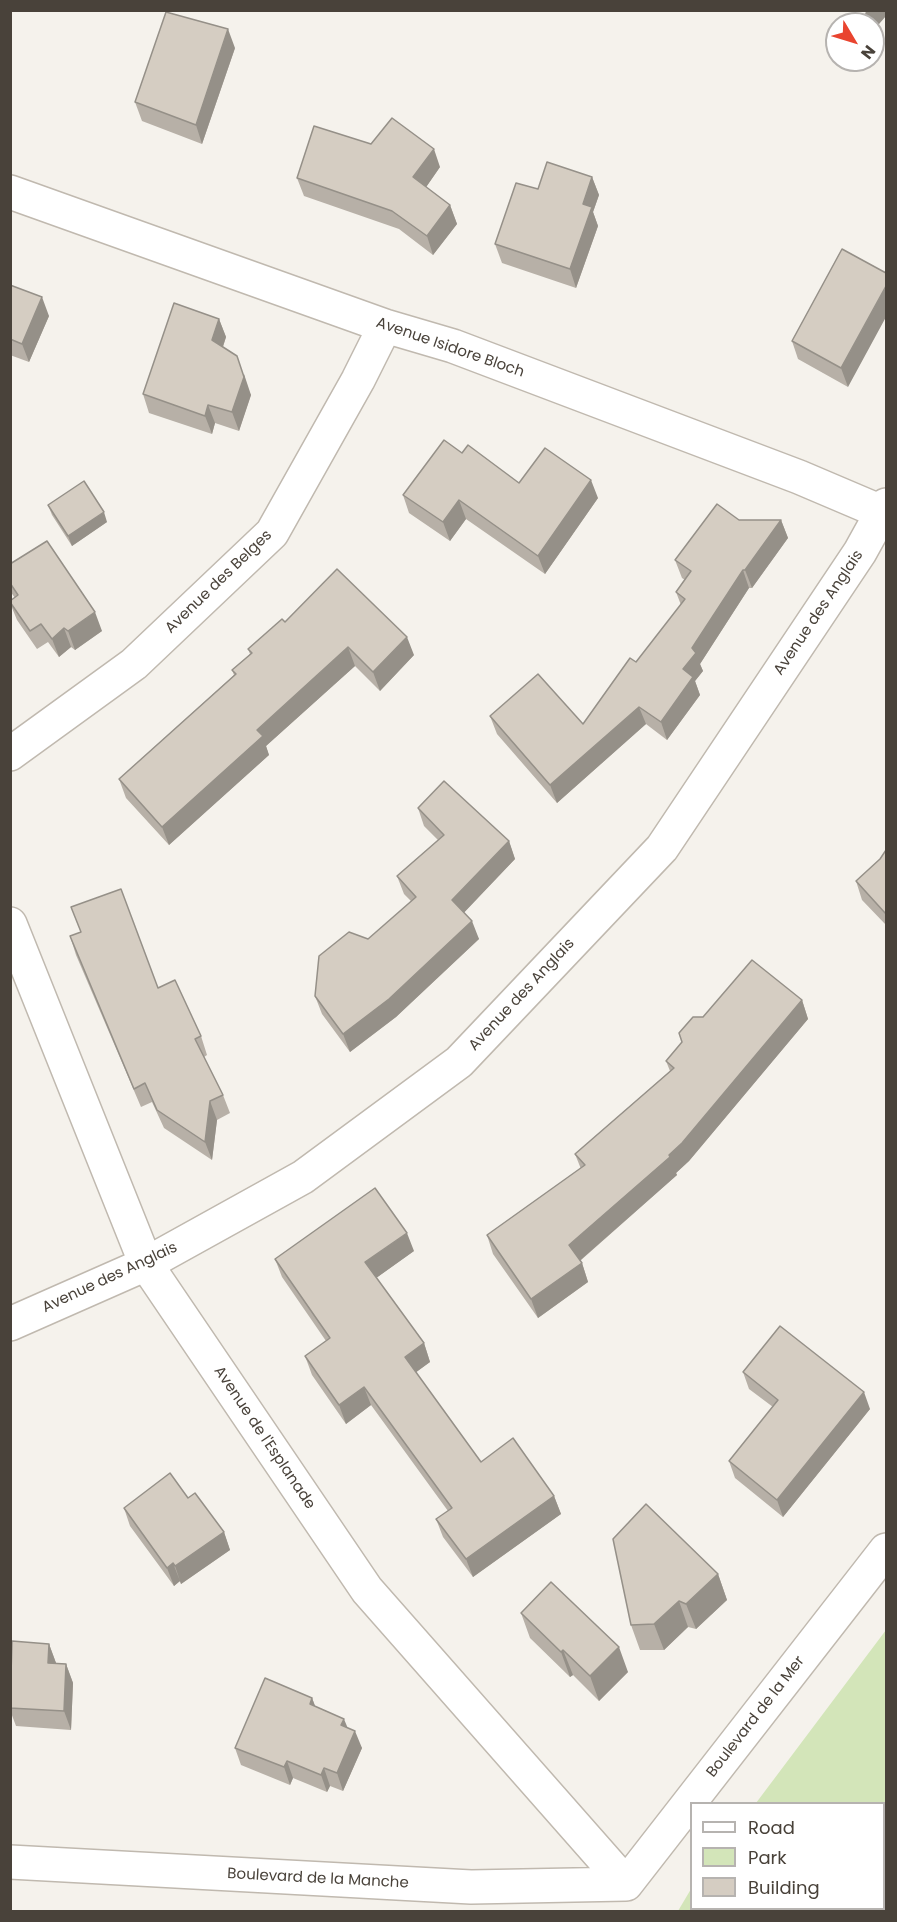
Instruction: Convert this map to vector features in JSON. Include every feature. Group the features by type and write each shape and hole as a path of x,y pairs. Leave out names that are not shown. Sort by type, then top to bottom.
{"street":[{"name":"Avenue Isidore Bloch","path":"10,192 386,326 464,351 885,511"},
{"name":"Avenue des Belges","path":"10,754 134,664 272,533 386,326"},
{"name":"Avenue des Anglais","path":"10,1324 146,1264 303,1177 459,1062 662,848 885,511"},
{"name":"Avenue de l'Esplanade","path":"10,924 146,1264 367,1590 626,1884"},
{"name":"Boulevard de la Mer","path":"626,1884 886,1550"},
{"name":"Boulevard de la Manche","path":"10,1862 471,1887 626,1884"}],"green space":[{"path":"886,1630 885,1841 885,1802 757,1802"},
{"path":"690,1891 690,1910 851,1910 850,1912 678,1911"}],"building":[{"path":"166,12 228,29 196,125 135,102"},
{"path":"392,118 434,149 413,177 450,205 427,236 392,211 297,178 314,126 371,144"},
{"path":"547,162 592,177 583,204 592,207 570,269 495,244 516,183 538,189"},
{"path":"842,249 886,273 886,286 841,368 792,341"},
{"path":"10,285 42,297 22,344 10,339"},
{"path":"174,303 219,319 212,340 237,356 244,377 232,412 208,405 205,416 143,394"},
{"path":"444,440 462,453 468,445 519,483 545,448 591,480 538,556 459,500 443,522 403,495"},
{"path":"84,481 104,512 68,536 48,505"},
{"path":"717,504 739,520 781,520 743,570 692,648 696,653 683,669 693,677 661,722 639,707 550,785 490,716 538,674 583,724 630,658 636,662 685,599 676,592 691,571 675,560"},
{"path":"47,541 95,612 68,631 64,628 52,639 41,624 30,631 10,602 18,595 10,583 10,564"},
{"path":"337,569 407,637 373,672 348,647 257,730 263,736 162,827 119,779 236,674 232,670 252,653 248,649 282,619 285,622"},
{"path":"444,781 509,841 452,900 472,921 389,999 343,1034 315,996 319,956 349,932 368,939 416,897 397,876 444,835 418,808"},
{"path":"886,850 886,914 856,881 880,859"},
{"path":"121,889 158,988 175,980 201,1036 195,1039 223,1095 210,1101 205,1142 157,1110 145,1083 134,1089 70,936 81,932 71,907"},
{"path":"752,960 802,1000 682,1143 669,1155 670,1157 569,1245 582,1263 531,1299 487,1235 585,1165 575,1154 674,1068 666,1061 682,1042 679,1033 693,1017 703,1017"},
{"path":"375,1188 407,1233 365,1262 424,1343 405,1357 481,1462 513,1438 554,1496 466,1559 436,1519 452,1508 364,1387 339,1405 305,1356 330,1338 275,1259"},
{"path":"780,1326 864,1392 777,1500 729,1461 778,1400 743,1372"},
{"path":"170,1473 188,1498 195,1493 224,1532 175,1566 173,1563 167,1568 124,1508"},
{"path":"646,1504 718,1574 686,1604 679,1601 654,1624 631,1625 613,1539"},
{"path":"551,1582 619,1647 590,1676 563,1650 561,1652 521,1613"},
{"path":"12,1641 49,1644 48,1663 66,1664 64,1711 10,1708"},
{"path":"265,1678 312,1698 310,1704 344,1719 341,1725 355,1731 337,1773 324,1768 321,1775 287,1761 284,1767 235,1748"}]}
